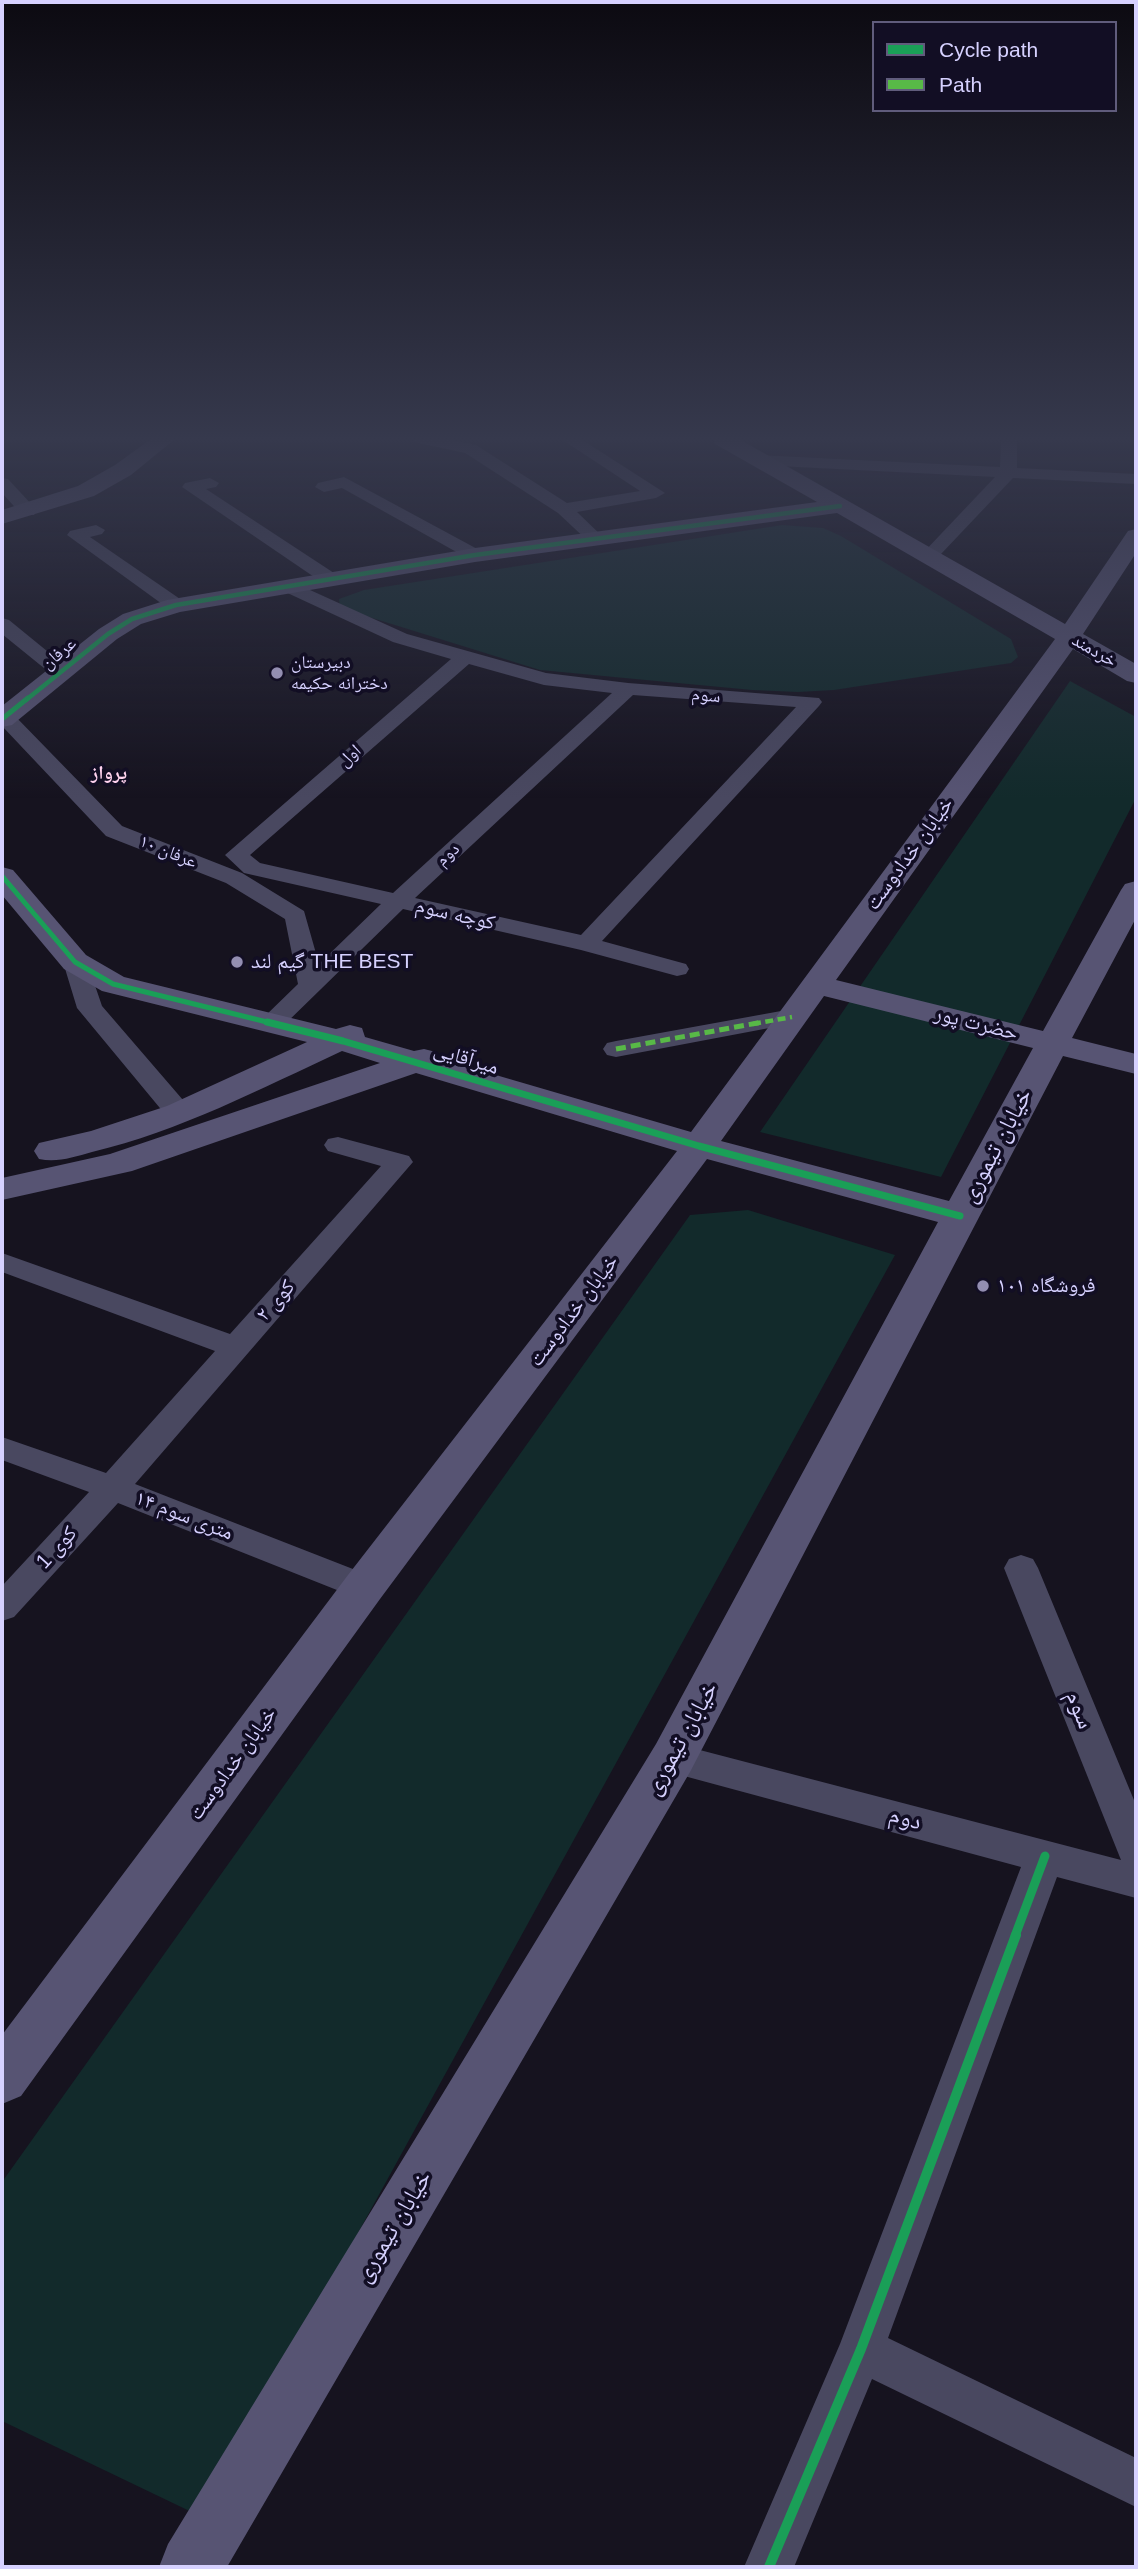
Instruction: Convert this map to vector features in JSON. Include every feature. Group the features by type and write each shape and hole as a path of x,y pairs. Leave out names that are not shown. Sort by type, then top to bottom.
{"street":[{"path":"110,559 176,605"},
{"path":"300,559 330,579"},
{"name":"عرفان","path":"4,718 108,634 132,619 176,605 452,559"},
{"name":"خردمند","path":"932,559 1136,675"},
{"name":"خیابان خدادوست","path":"2,2078 364,1587 705,1137 1069,637 1121,559"},
{"name":"سوم","path":"288,586 400,638 544,679 628,689 811,702 586,944"},
{"path":"2,624 62,673"},
{"name":"اول","path":"236,855 464,657"},
{"name":"دوم","path":"290,1005 397,902 628,689"},
{"name":"عرفان ۱۰","path":"4,718 114,831 234,878 296,916 290,1005"},
{"name":"کوچه سوم","path":"236,855 251,868 586,944 677,969"},
{"name":"میرآقایی","path":"2,876 75,962 113,984 290,1005 354,1033 705,1137 965,1205"},
{"name":"خیابان تیموری","path":"191,2567 673,1758 965,1205 1136,890"},
{"path":"75,962 90,1008 179,1113"},
{"name":"حضرت پور","path":"815,984 1136,1064"},
{"path":"616,1049 792,1017"},
{"path":"2,1162 102,1139 179,1113 354,1033"},
{"path":"2,1189 119,1163 429,1055"},
{"name":"کوی ۲","path":"112,1488 399,1162 338,1145"},
{"path":"2,1262 235,1347"},
{"name":"۱۴ متری سوم","path":"2,1448 364,1587"},
{"name":"کوی 1","path":"2,1608 112,1488"},
{"name":"سوم","path":"1021,1568 1136,1851"},
{"name":"دوم","path":"673,1758 1136,1881"},
{"path":"769,2567 861,2349 1045,1856"},
{"path":"861,2349 1136,2483"}],"green space":[{"path":"564,559 879,559 1011,639 1018,657 1011,663 834,690 798,692 540,670 340,608 339,599 364,590"},
{"path":"1070,681 1136,717 1136,798 941,1177 760,1132"},
{"path":"748,1210 895,1255 202,2517 2,2421 2,2182 690,1215"}],"marked path":[{"path":"616,1049 792,1017"}],"cycle path":[{"path":"2,719 108,634 132,619 176,605 452,559"},
{"path":"2,876 75,962 113,984 343,1041 699,1146 960,1216"},
{"path":"769,2567 861,2349 1045,1856"}],"place":[{"name":"دبیرستان دخترانه حکیمه","path":"277,673"},
{"name":"گیم لند THE BEST","path":"237,962"},
{"name":"فروشگاه ۱۰۱","path":"983,1286"}],"district":[{"name":"پرواز","path":"109,774"}]}
